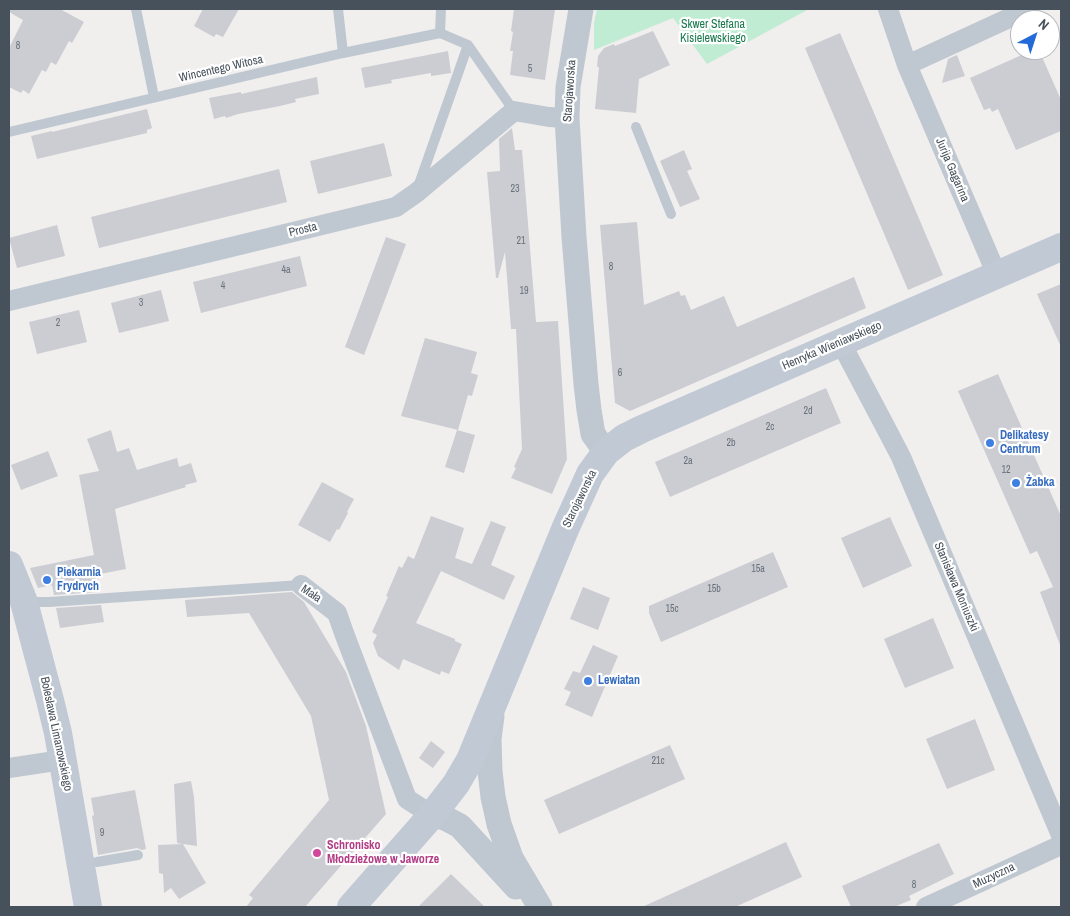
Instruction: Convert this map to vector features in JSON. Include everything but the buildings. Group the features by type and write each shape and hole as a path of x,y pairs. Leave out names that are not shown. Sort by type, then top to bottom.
{"main road":[{"name":"Henryka Wieniawskiego","path":"606,452 624,438 642,428 1061,247"},
{"name":"Starojaworska","path":"351,907 432,815 456,784 470,760 566,526 590,474 606,452"},
{"name":"Bolesława Limanowskiego","path":"9,565 24,602 50,700 88,907"}],"street":[{"name":"Starojaworska","path":"580,9 568,87 574,237 586,384 593,434 606,452"},
{"name":"Jurija Gagarina","path":"888,9 907,65 997,275"},
{"path":"907,65 1029,9"},
{"path":"514,111 568,118"},
{"name":"Prosta","path":"9,301 396,207 416,193 514,111"},
{"name":"Stanisława Moniuszki","path":"841,343 901,457 1061,835"},
{"name":"Mała","path":"300,585 337,613 406,799 432,815"},
{"path":"492,707 489,739 490,771 499,824 511,858 540,907"},
{"path":"9,768 62,760"},
{"path":"432,815 445,818 460,826 535,907"},
{"name":"Muzyczna","path":"926,907 1061,845"}],"lane":[{"path":"136,9 154,97"},
{"path":"338,9 344,53"},
{"path":"441,9 440,33 468,44 514,111"},
{"name":"Wincentego Witosa","path":"9,132 344,53 440,33"},
{"path":"416,193 468,44"},
{"path":"636,127 671,214"},
{"name":"Mała","path":"24,602 50,602 300,585"},
{"path":"97,862 138,855"}],"green space":[{"name":"Skwer Stefana Kisielewskiego","path":"597,9 809,9 707,64 673,18 594,50 594,23"}],"place":[{"name":"Delikatesy Centrum","path":"990,443"},
{"name":"Żabka","path":"1016,483"},
{"name":"Piekarnia Frydrych","path":"47,580"},
{"name":"Lewiatan","path":"588,681"},
{"name":"Schronisko Młodzieżowe w Jaworze","path":"317,853"}]}
